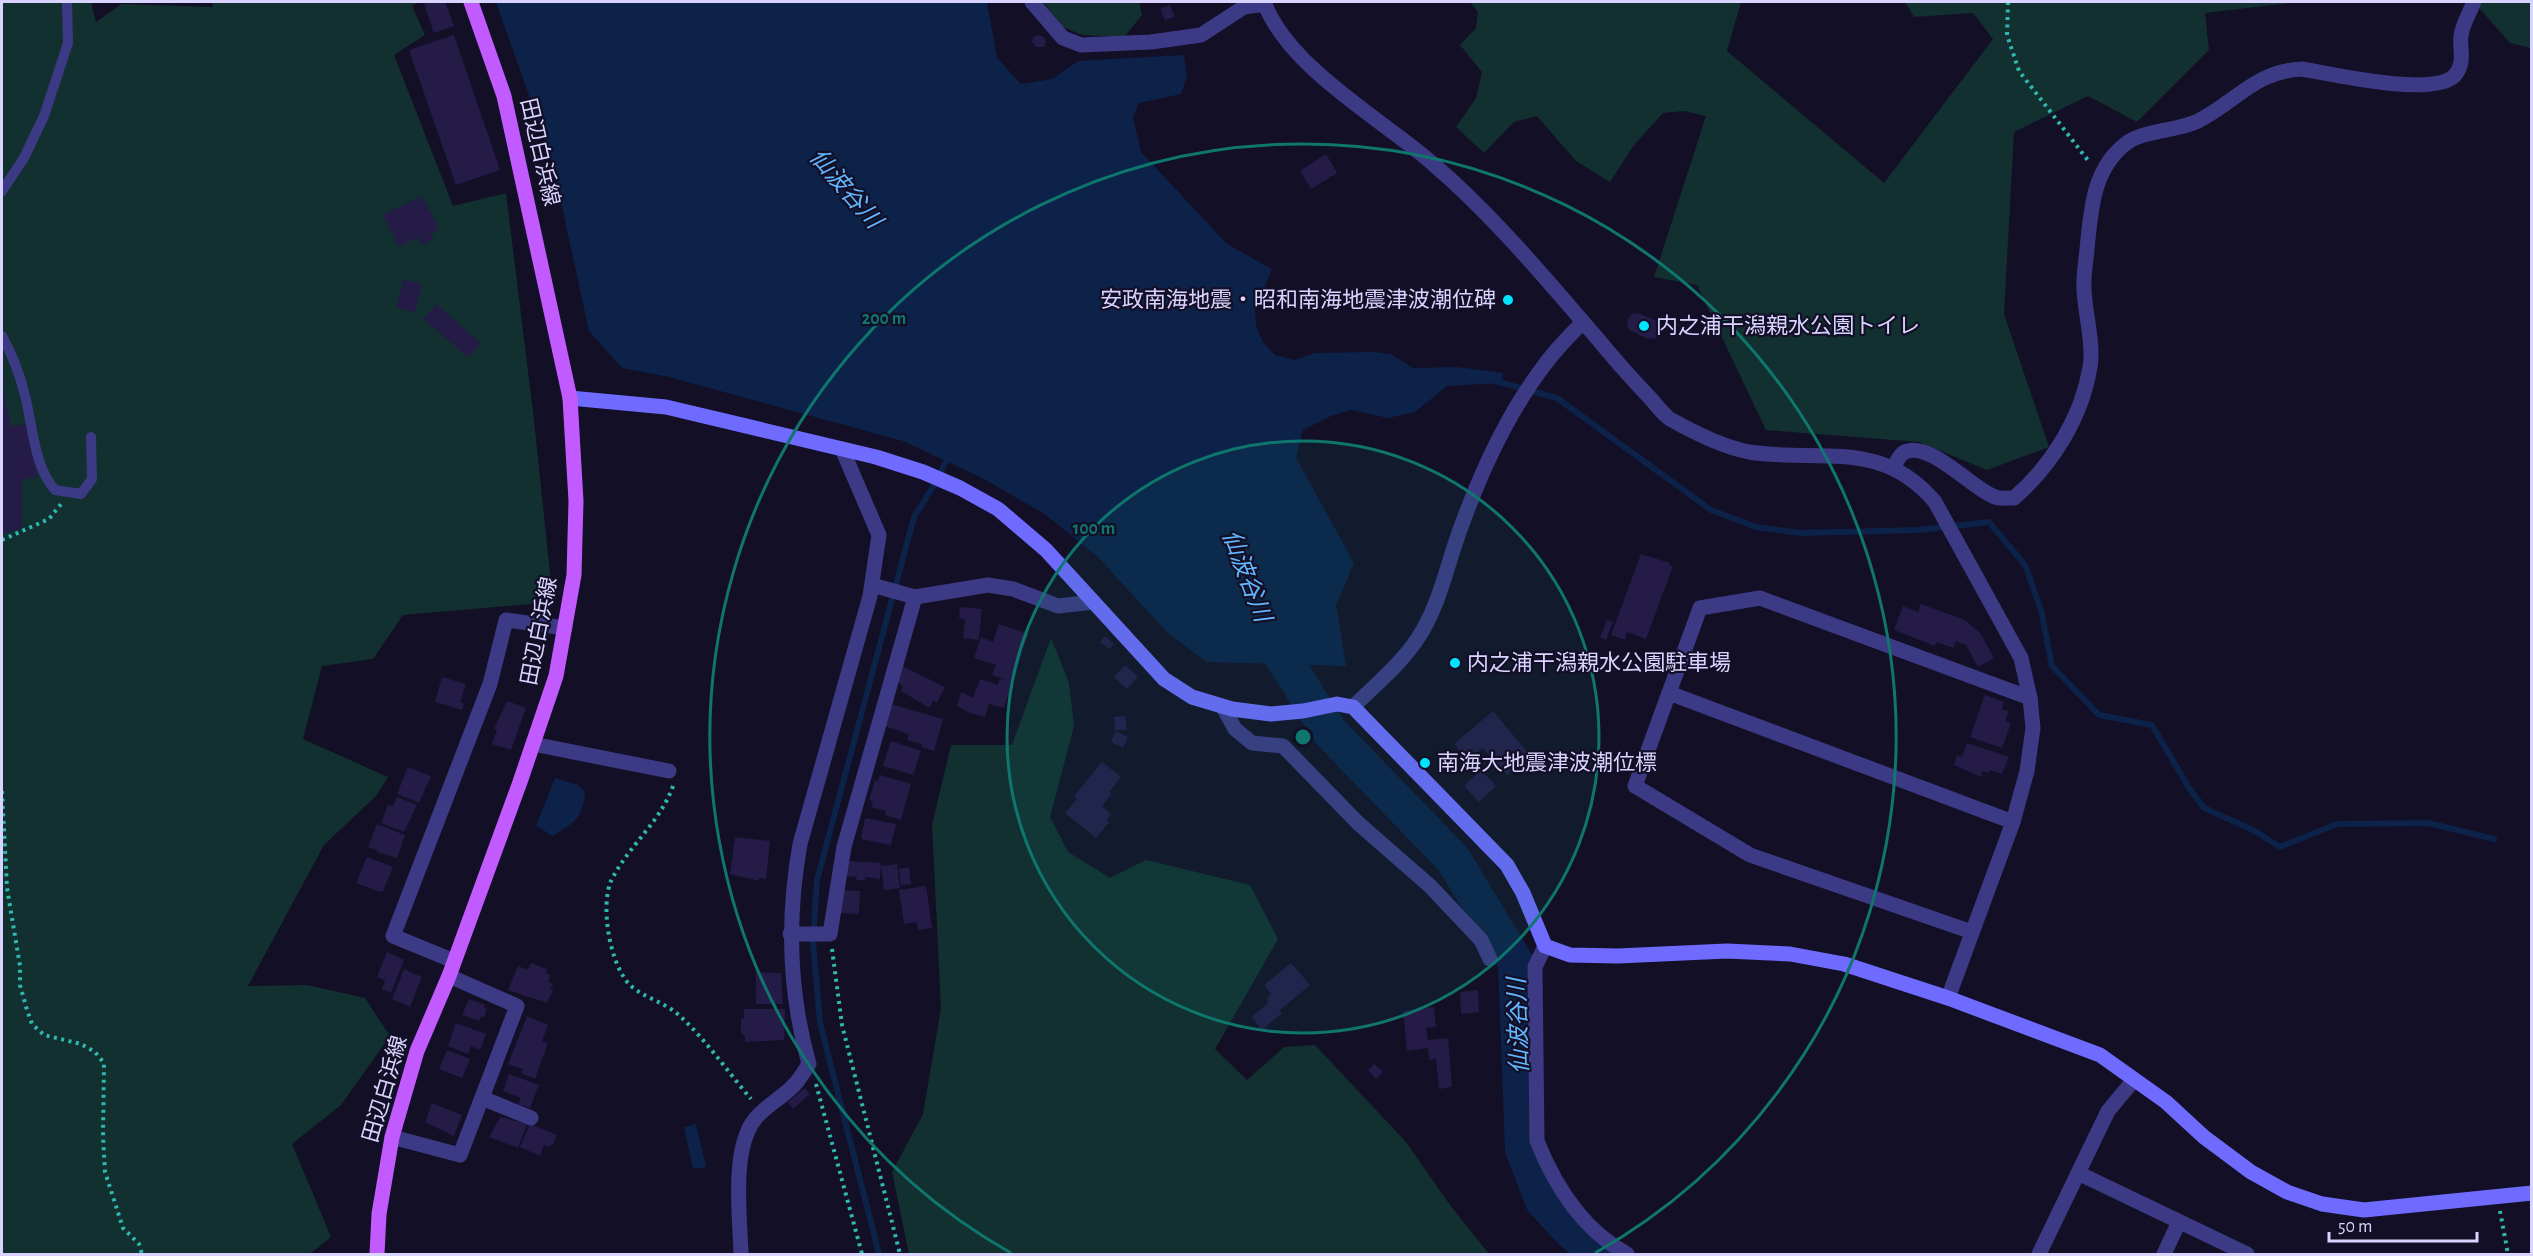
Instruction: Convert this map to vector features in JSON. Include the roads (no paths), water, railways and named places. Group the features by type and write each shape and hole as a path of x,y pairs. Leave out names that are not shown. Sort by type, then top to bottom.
{"main road":[{"name":"田辺白浜線","path":"377,1254 379,1214 392,1137 417,1051 449,976 556,675 574,574 576,501 570,398 504,96 471,2"}],"street":[{"path":"1032,2 1063,38 1081,45 1117,44 1201,35 1244,7 1264,3 1284,38 1312,66 1433,164 1515,247 1668,417 1710,438 1747,451 1789,456 1835,455 1867,459 1893,468 1923,488 1935,502 2021,658 2030,698 2032,728 2027,771 2013,822 1948,998"},
{"path":"1893,468 1901,454 1908,451 1924,453 1946,463 1995,498 2014,498 2036,480 2083,403 2091,364 2083,286 2092,197 2100,176 2114,155 2130,141 2197,122 2266,76 2285,70 2302,69 2414,86 2446,81 2455,75 2463,54 2460,36 2474,2"},
{"path":"1353,707 1401,660 1419,637 1439,594 1460,529 1483,470 1511,415 1547,361 1583,322"},
{"path":"570,398 666,407 842,449 900,465 960,488 998,509 1046,550 1164,679 1192,697 1228,708 1271,714 1303,711 1336,704 1353,707 1507,865 1523,893 1545,946 1570,955 1618,956 1727,951 1790,954 1844,964 1948,998 2100,1055 2133,1081 2166,1102 2204,1137 2252,1172 2287,1192 2322,1204 2364,1210 2532,1193"},
{"path":"741,1254 742,1152 746,1133 762,1112 795,1083 809,1064 799,1029 796,934 800,844 876,586 879,535 842,449"},
{"path":"876,586 910,596 988,585 1012,589 1058,606 1093,602"},
{"path":"796,934 826,934 844,847 910,596"},
{"path":"1972,932 1750,855 1635,786 1700,608 1760,598 2030,698"},
{"path":"454,961 393,936 490,684 506,620 565,628"},
{"path":"1669,693 2013,822"},
{"path":"1228,708 1235,729 1252,743 1283,746 1358,823 1430,886 1481,940 1490,958"},
{"path":"533,744 669,771"},
{"path":"1545,946 1535,967 1537,1140 1546,1163 1573,1208 1614,1247 1627,1254"},
{"path":"392,1137 460,1155 517,1006 449,976"},
{"path":"2039,1254 2108,1111 2133,1081"},
{"path":"482,1098 531,1118"},
{"path":"2078,1173 2247,1254"},
{"path":"2164,1254 2179,1222"}],"lane":[{"path":"2,191 24,158 44,116 68,43 67,2"},
{"path":"2,336 13,355 24,391 44,477 55,490 81,494 92,479 91,437"}],"water":[{"path":"496,2 987,2 997,58 1021,84 1052,79 1078,61 1184,55 1187,77 1181,94 1139,103 1133,117 1141,152 1227,244 1272,269 1255,309 1256,326 1263,342 1275,355 1295,360 1315,353 1374,352 1391,354 1413,368 1457,367 1503,373 1502,383 1447,386 1415,412 1388,418 1351,410 1331,416 1303,430 1296,458 1354,563 1336,605 1346,666 1207,662 1167,632 1097,556 1043,513 982,478 903,441 669,377 622,368 589,331 552,161"},
{"path":"555,778 578,785 585,791 580,813 567,827 553,836 536,826"},
{"path":"696,1124 706,1167 693,1169 684,1127"}],"waterway":[{"path":"1495,381 1557,398 1711,510 1756,527 1800,533 1919,530 1989,522 2025,565 2041,610 2052,666 2099,715 2152,725 2189,788 2204,808 2253,830 2280,847 2337,824 2428,823 2494,839"},
{"path":"879,1254 820,1023 813,942 817,880 914,517 935,484 948,457 947,454"},
{"name":"仙波谷川","path":"1261,623 1330,732 1453,859 1516,963 1523,1149 1543,1201 1571,1231 1598,1254"}],"place":[{"name":"安政南海地震・昭和南海地震津波潮位碑","path":"1508,300"},
{"name":"内之浦干潟親水公園トイレ","path":"1644,326"},
{"name":"内之浦干潟親水公園駐車場","path":"1455,663"},
{"name":"南海大地震津波潮位標","path":"1425,763"}]}
